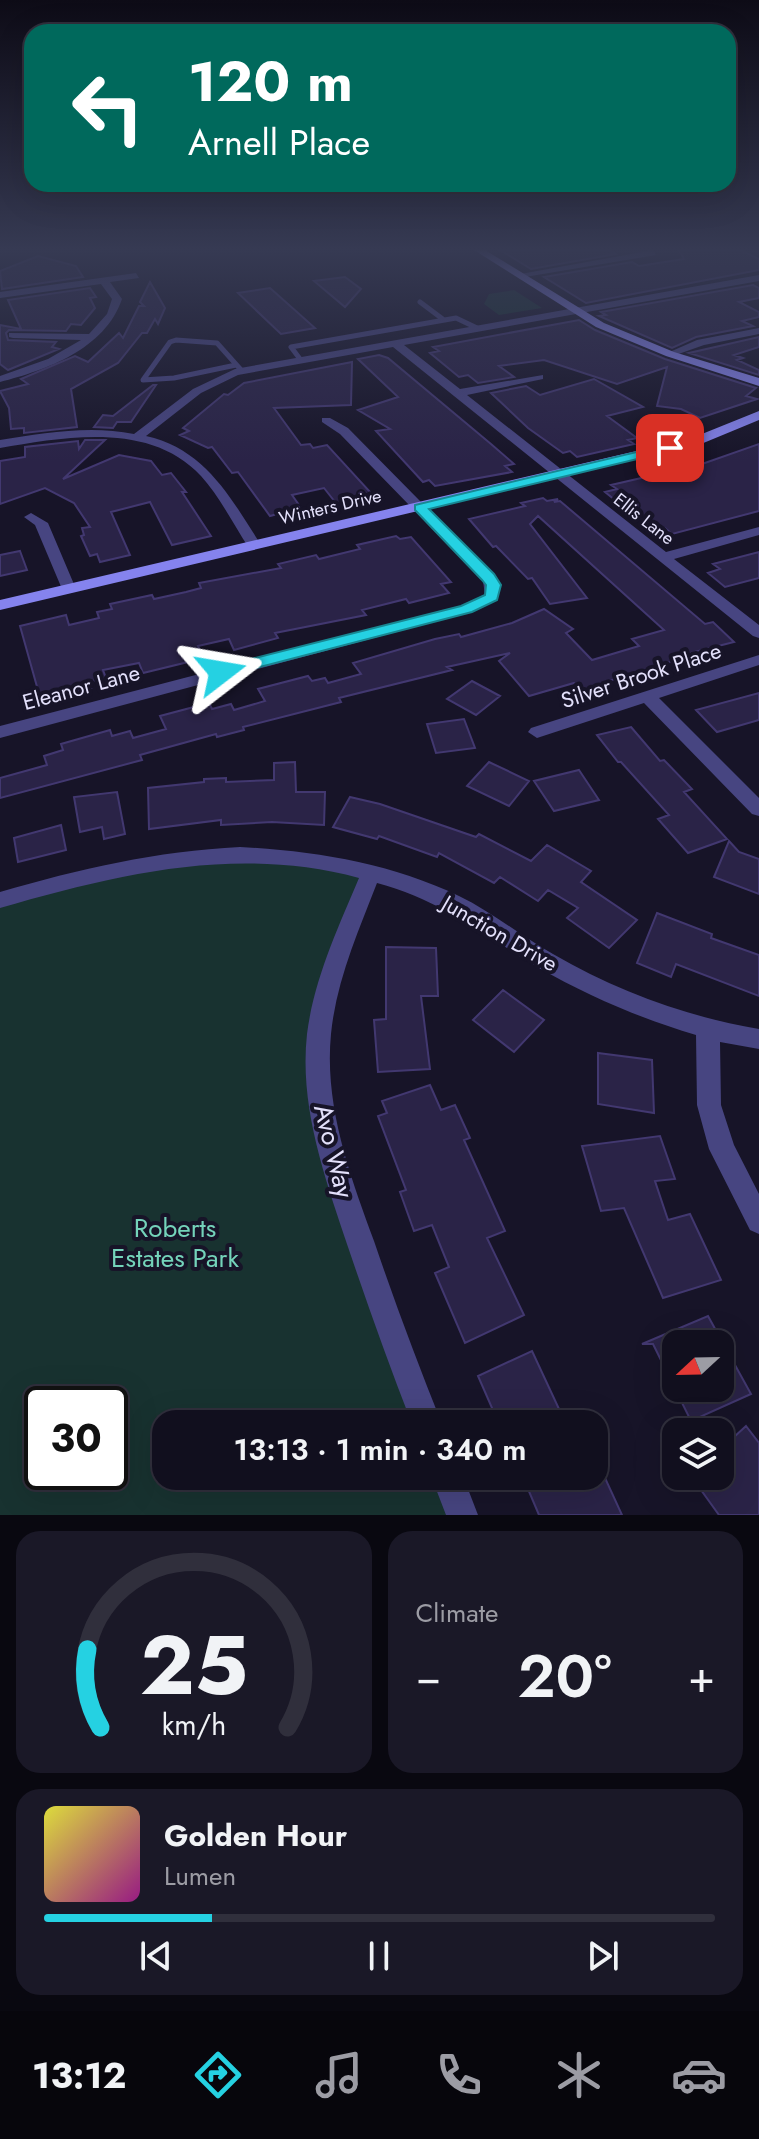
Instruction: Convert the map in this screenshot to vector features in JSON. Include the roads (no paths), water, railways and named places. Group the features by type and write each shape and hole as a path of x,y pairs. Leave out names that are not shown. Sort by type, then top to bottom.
{"street":[{"path":"0,379 58,360 105,321"},
{"path":"136,438 197,391 239,368 519,321"},
{"path":"596,321 670,354 759,382"},
{"path":"670,354 701,342 759,331"},
{"path":"13,335 89,337"},
{"name":"Ellis Lane","path":"395,343 759,633"},
{"path":"459,393 539,377"},
{"name":"Winters Drive","path":"0,605 696,441 759,415"},
{"path":"326,420 344,431 420,507"},
{"path":"661,422 696,441"},
{"path":"0,444 81,434 136,438 177,452 196,464 214,484 254,545"},
{"name":"Eleanor Lane","path":"0,732 483,603 494,592 488,578 420,507"},
{"path":"31,517 41,523 69,589"},
{"path":"664,557 759,531"},
{"name":"Silver Brook Place","path":"537,732 759,660"},
{"path":"648,697 759,809"},
{"name":"Junction Drive","path":"0,900 135,864 198,854 270,854 336,863 428,891 459,906 558,967 643,1007 708,1028 759,1039"},
{"name":"Avo Way","path":"371,873 330,975 319,1036 319,1087 329,1150 389,1326 422,1410"},
{"path":"708,1028 709,1105 722,1149 759,1221"},
{"path":"452,1490 462,1515"}],"lane":[{"path":"300,359 291,347 440,321"},
{"path":"465,321 477,328"},
{"path":"176,340 217,343 239,368 143,380 170,342 176,340"}],"park label":[{"name":"Roberts Estates Park","path":"175,1243"}]}
